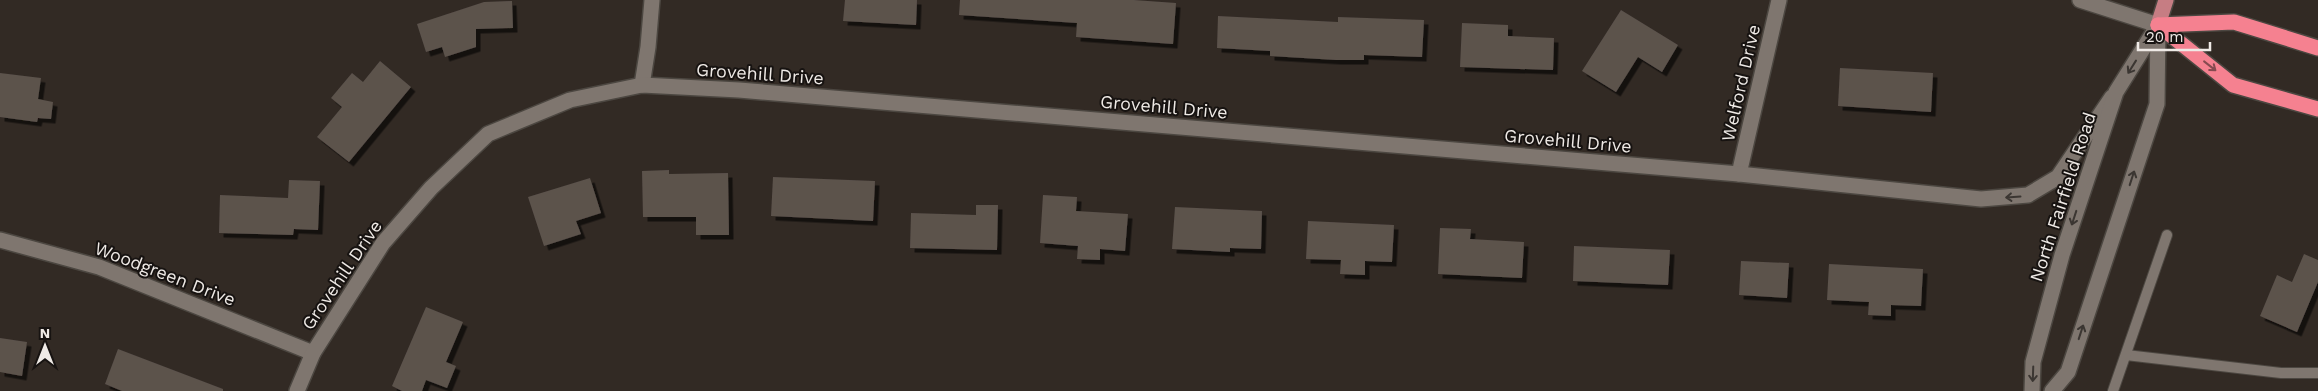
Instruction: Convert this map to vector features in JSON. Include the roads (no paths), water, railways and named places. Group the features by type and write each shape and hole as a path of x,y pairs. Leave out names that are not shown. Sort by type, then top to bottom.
{"highway":[{"path":"2158,26 2234,22 2318,48"},
{"path":"2158,26 2233,85 2318,109"}],"main road":[{"name":"North Fairfield Road","path":"2158,26 2166,0"}],"street":[{"path":"642,85 652,0"},
{"name":"Welford Drive","path":"1739,174 1779,0"},
{"path":"2080,0 2158,26"},
{"name":"North Fairfield Road","path":"2032,391 2033,362 2060,264 2116,92 2158,26"},
{"name":"North Fairfield Road","path":"2052,391 2068,372 2157,104 2158,26"},
{"name":"Grovehill Drive","path":"297,391 313,353 383,243 431,188 488,134 570,100 642,85 739,90 1739,174 1981,199 2028,195 2058,177 2116,92"},
{"name":"Woodgreen Drive","path":"0,240 99,267 313,353"}],"lane":[{"path":"2113,391 2167,235"},
{"path":"2126,355 2282,373 2318,373"}]}
